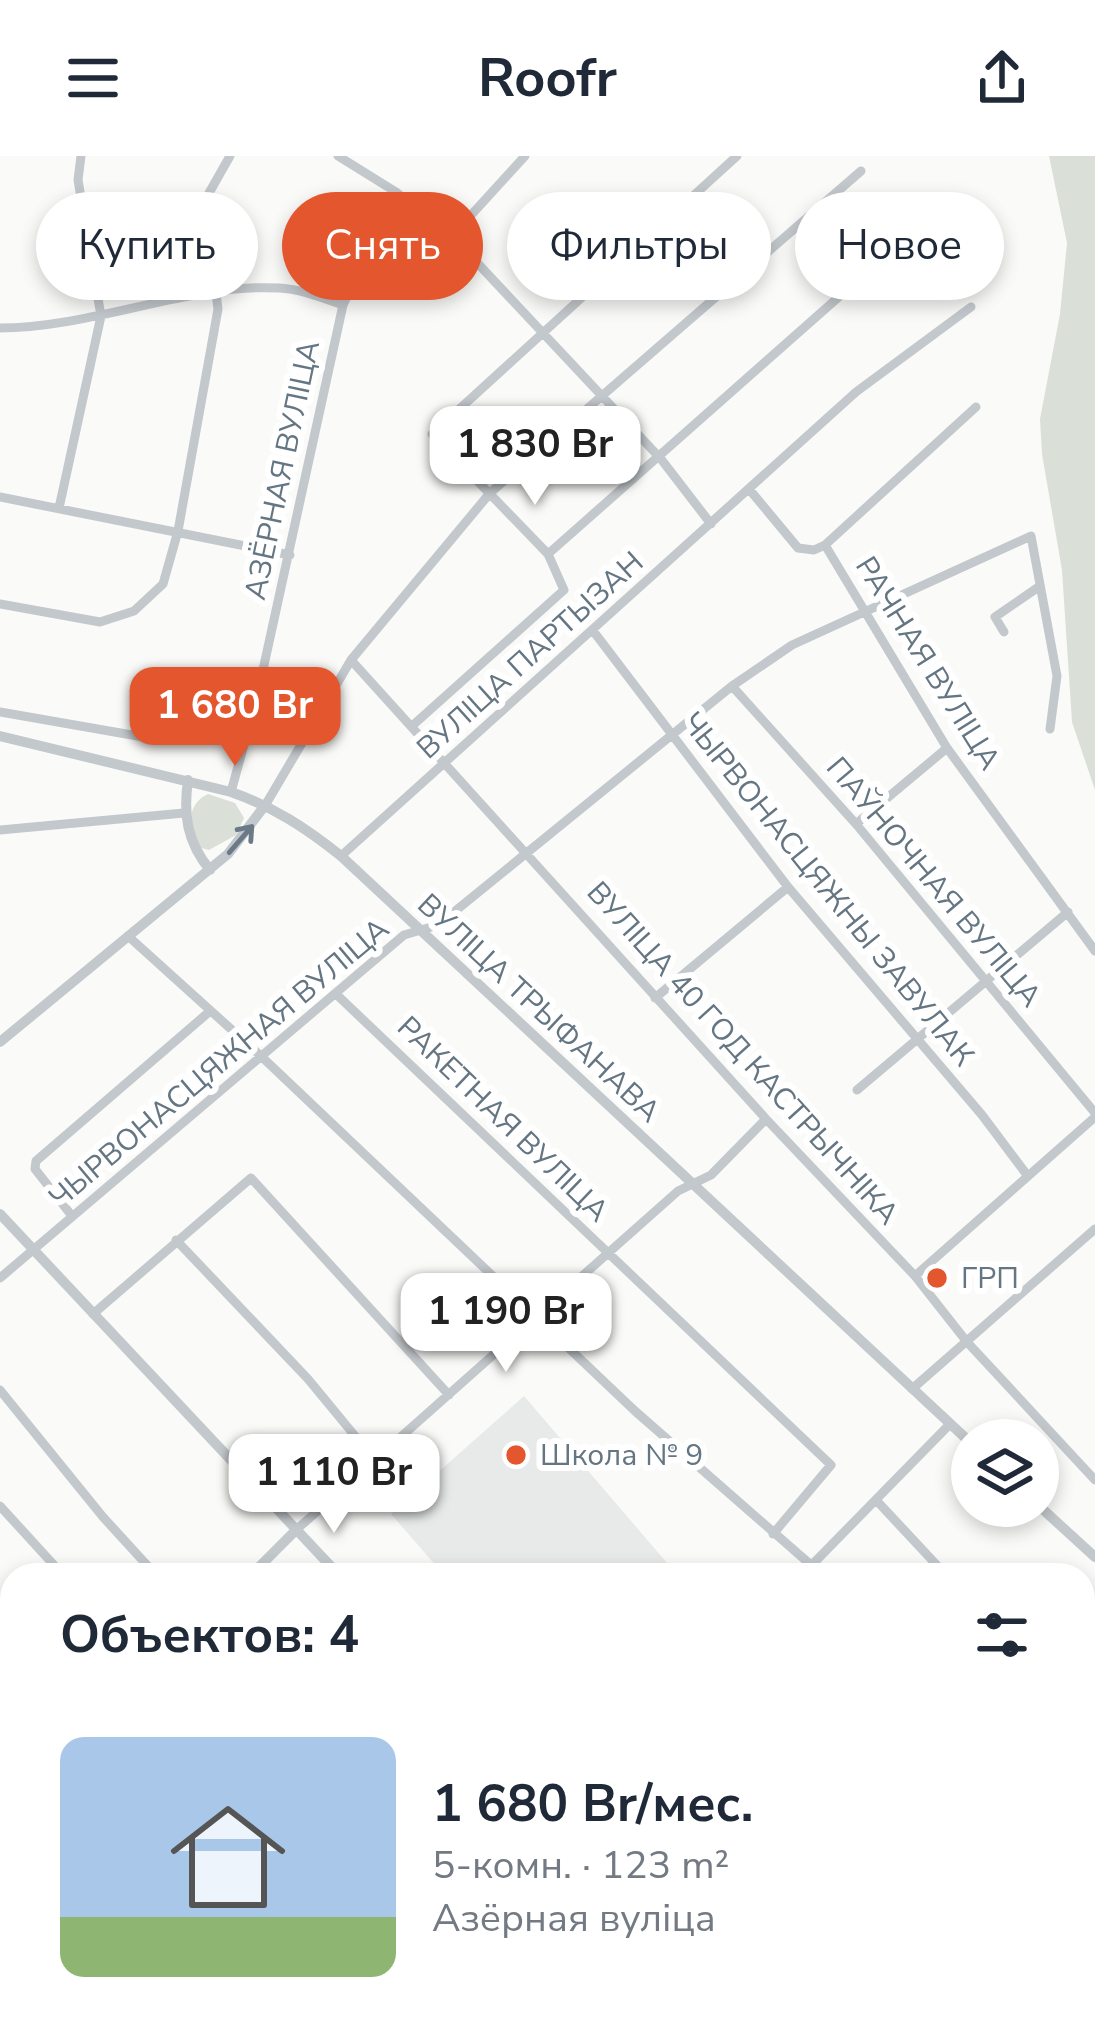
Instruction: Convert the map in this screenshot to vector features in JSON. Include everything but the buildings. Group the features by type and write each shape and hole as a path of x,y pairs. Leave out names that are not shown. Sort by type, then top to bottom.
{"street":[{"path":"59,508 100,316 78,180 81,156"},
{"path":"213,192 230,156"},
{"path":"338,156 396,192"},
{"path":"483,202 525,156"},
{"path":"412,726 564,590 548,554 432,434 736,156"},
{"path":"0,1042 244,838 351,660 490,493 861,171"},
{"path":"483,268 661,459 711,524"},
{"path":"258,290 284,288 343,305"},
{"path":"0,328 182,300"},
{"path":"0,604 100,622 134,610 163,584 178,531 218,300"},
{"name":"АЗЁРНАЯ ВУЛІЦА","path":"231,792 257,698 345,300"},
{"path":"548,554 838,300"},
{"name":"ВУЛІЦА ПАРТЫЗАН","path":"341,856 856,392 971,307"},
{"path":"825,545 976,406"},
{"name":"РАЧНАЯ ВУЛІЦА","path":"749,489 798,548 814,550 825,545 947,748 1095,951"},
{"path":"0,497 290,555"},
{"name":"ЧЫРВОНАСЦЯЖНАЯ ВУЛІЦА","path":"0,1278 404,935 438,925 732,686 792,645 1031,536 1057,676 1049,729"},
{"path":"1004,632 995,617 1040,586"},
{"name":"ЧЫРВОНАСЦЯЖНЫ ЗАВУЛАК","path":"594,632 788,887 1027,1174"},
{"name":"ВУЛІЦА 40 ГОД КАСТРЫЧНІКА","path":"351,660 655,998 915,1276 967,1342 1095,1480"},
{"name":"ПАЎНОЧНАЯ ВУЛІЦА","path":"732,686 856,824 1095,1115 915,1276"},
{"path":"0,712 149,738 173,733 235,696 257,698"},
{"name":"ВУЛІЦА ТРЫФАНАВА","path":"0,736 188,780 266,804 341,856 950,1424"},
{"path":"856,824 947,748"},
{"path":"188,780 184,813 195,851 210,870"},
{"path":"0,830 184,813"},
{"path":"655,998 788,887"},
{"path":"857,1090 1068,912"},
{"path":"128,936 535,1318 809,1563"},
{"name":"РАКЕТНАЯ ВУЛІЦА","path":"336,994 831,1465 772,1534"},
{"path":"72,1216 34,1169 36,1161 209,1012"},
{"path":"263,1563 679,1191 711,1175 766,1119"},
{"path":"93,1314 251,1178 449,1395"},
{"path":"0,1214 328,1563"},
{"path":"912,1389 1095,1229"},
{"path":"176,1240 308,1379 374,1459"},
{"path":"0,1390 145,1563"},
{"path":"814,1563 950,1424"},
{"path":"876,1500 935,1563"},
{"path":"0,1506 52,1563"},
{"path":"1059,1524 1095,1557"}],"shaded area":[{"path":"1049,156 1095,156 1095,790 1072,722 1062,570 1042,454 1040,419 1060,314 1067,243"},
{"path":"208,794 235,803 244,818 236,835 209,850 198,847 191,825 196,804"},
{"name":"Школа № 9","path":"524,1396 667,1563 434,1563 391,1514"}],"place":[{"name":"ГРП","path":"937,1278"},
{"name":"Школа № 9","path":"516,1455"}]}
